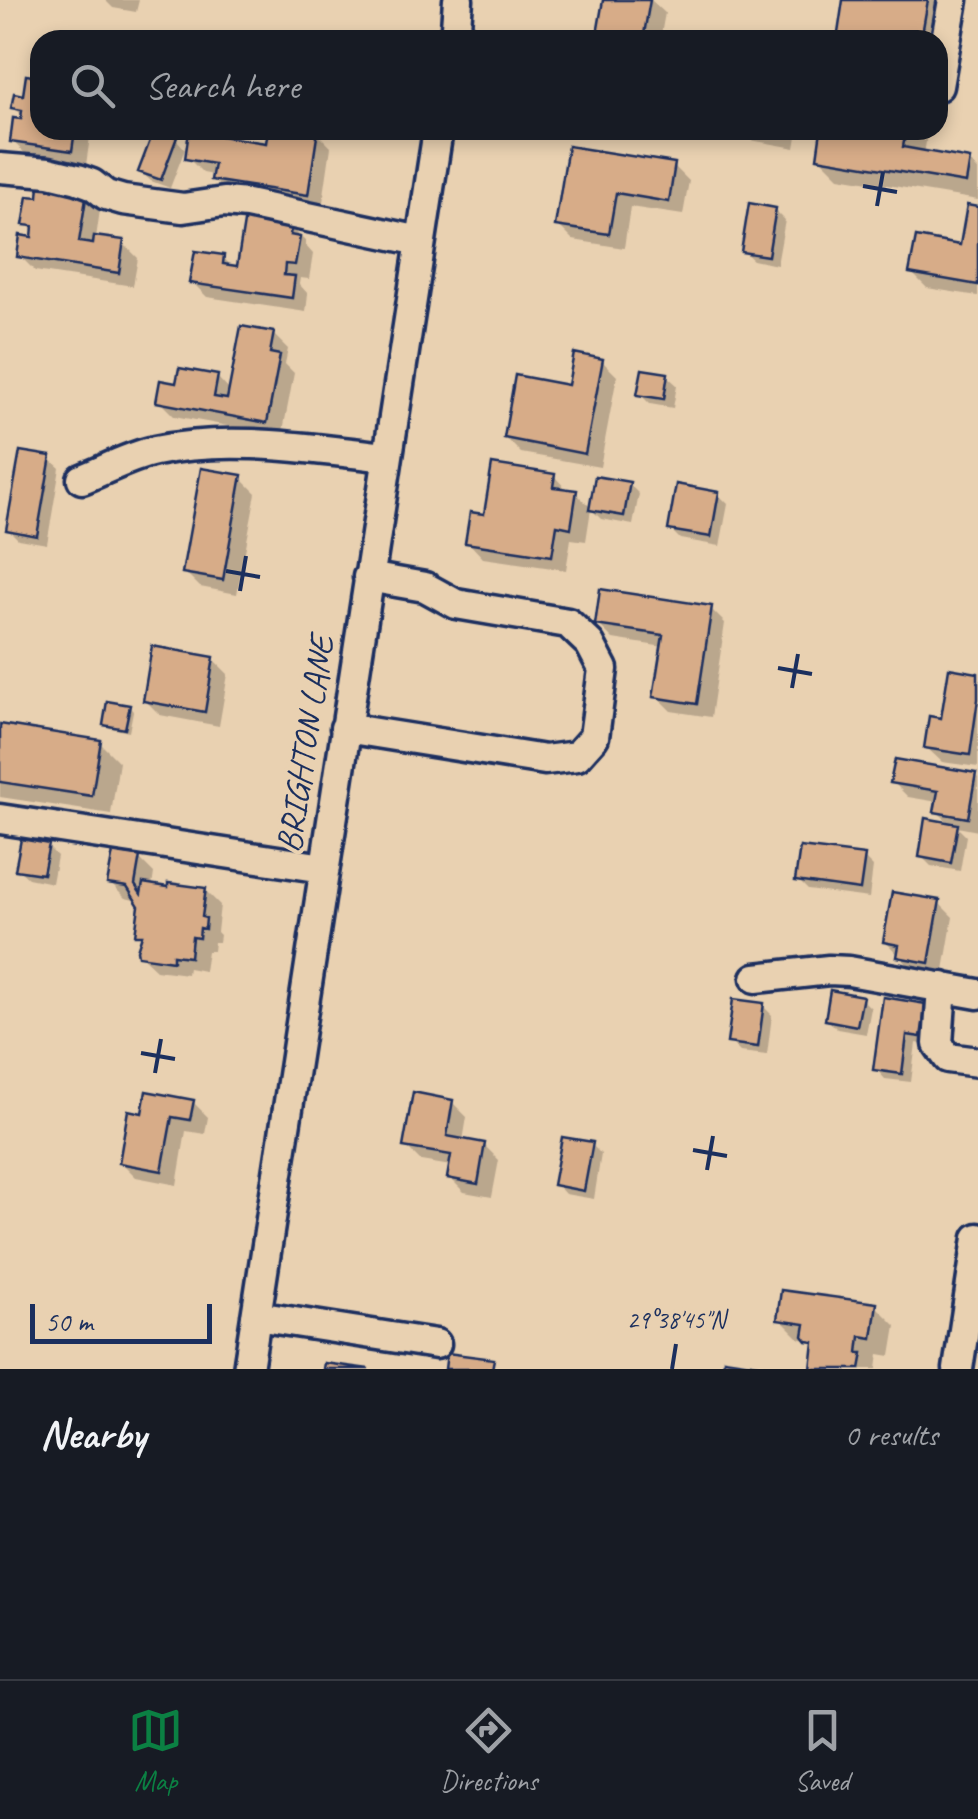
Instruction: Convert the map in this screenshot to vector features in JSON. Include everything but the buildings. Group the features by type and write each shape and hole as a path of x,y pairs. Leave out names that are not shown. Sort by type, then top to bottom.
{"street":[{"path":"456,30 458,0"},
{"path":"947,30 952,0"},
{"name":"BRIGHTON LANE","path":"248,1369 436,140"},
{"path":"0,168 78,179 106,196 123,200 183,208 224,202 248,204 420,241"},
{"path":"82,479 152,451 211,444 387,457"},
{"path":"345,728 545,760 577,756 594,737 603,669 590,644 568,623 456,604 426,587 368,578"},
{"path":"0,818 324,868"},
{"path":"756,978 848,970 978,994"},
{"path":"942,987 938,1044 948,1058 978,1062"},
{"path":"958,1369 978,1238"},
{"path":"256,1316 436,1344"}]}
